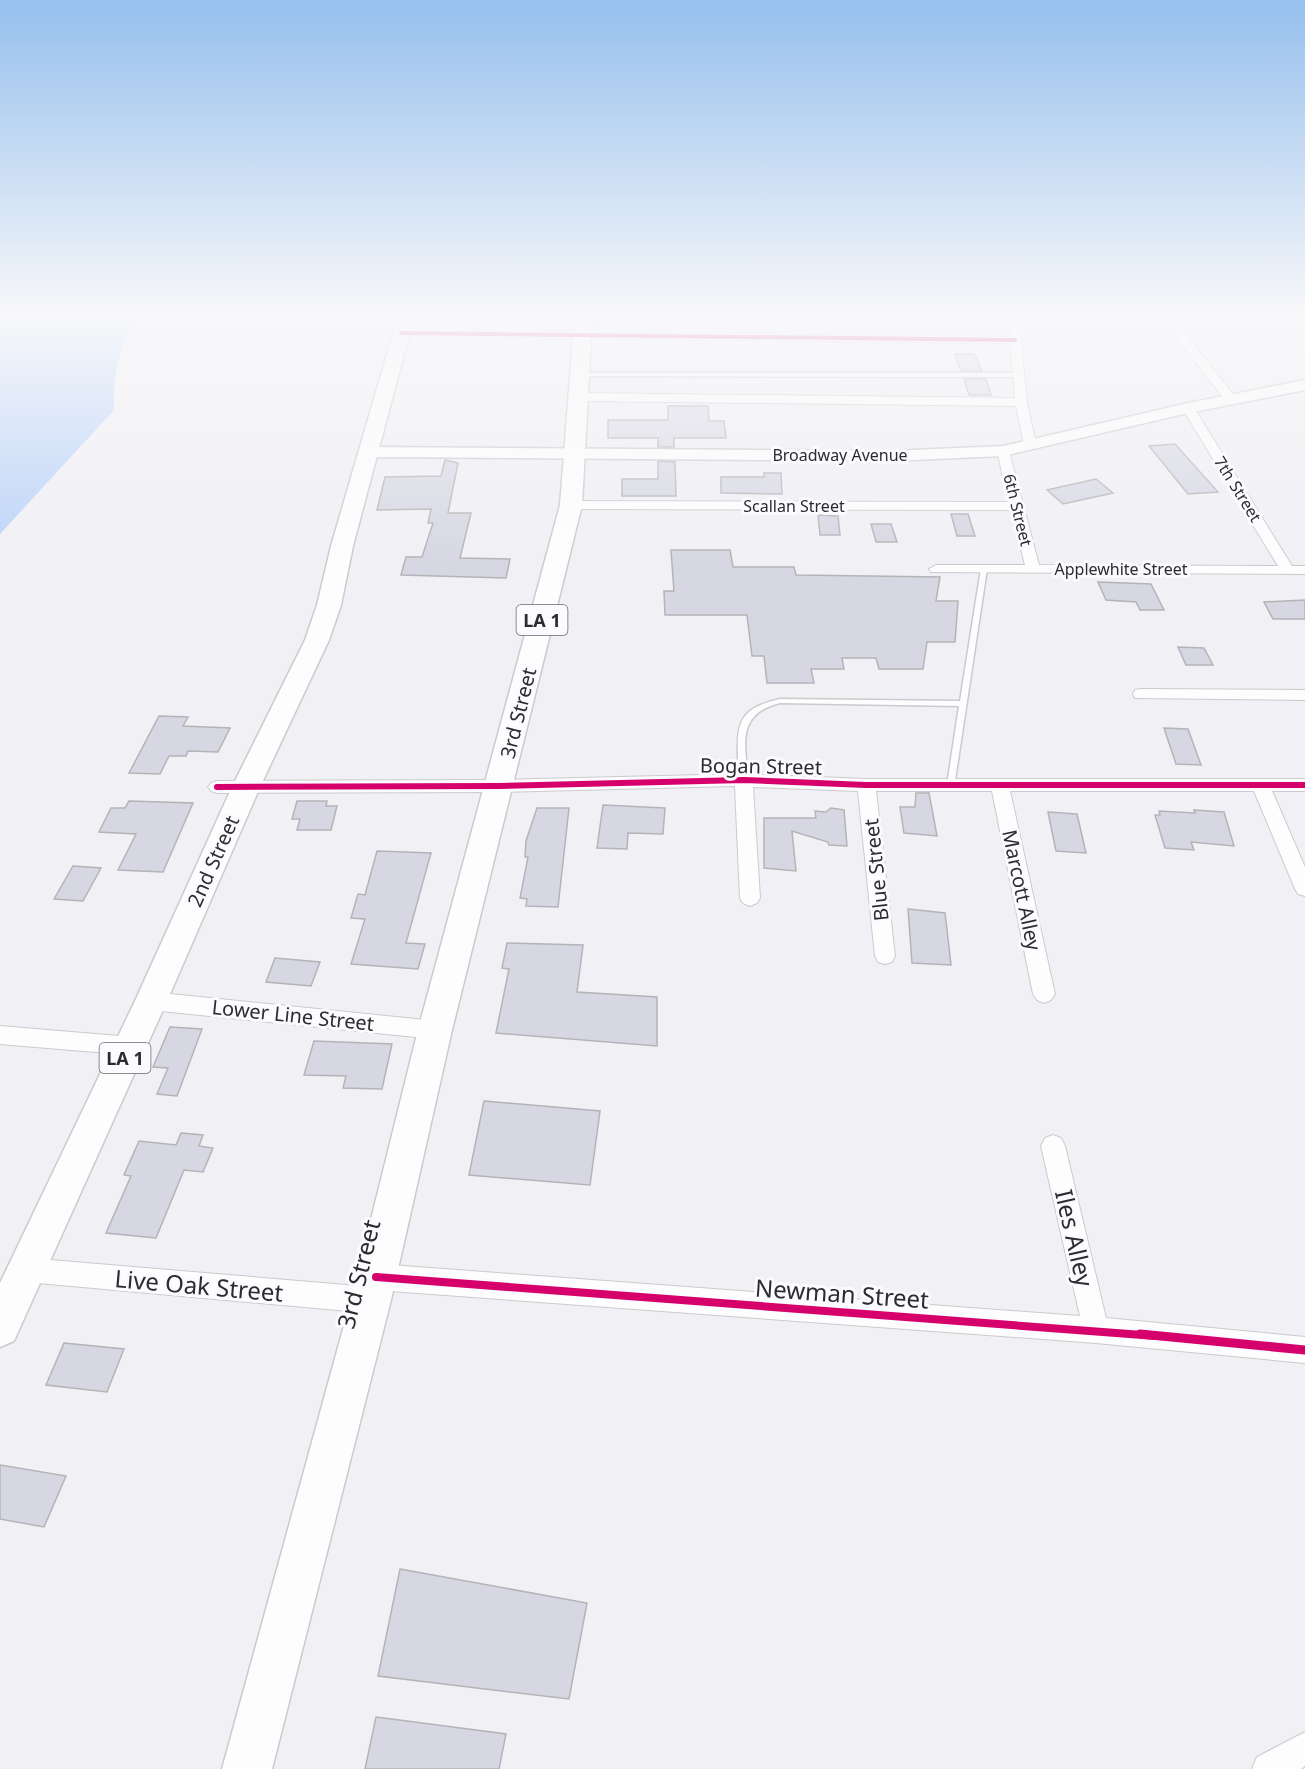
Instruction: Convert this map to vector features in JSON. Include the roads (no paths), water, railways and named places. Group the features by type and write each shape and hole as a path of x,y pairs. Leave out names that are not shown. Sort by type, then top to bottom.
{"main road":[{"name":"2nd Street","path":"0,1327 151,1001 231,787 317,640 329,605 384,396"},
{"name":"Broadway Avenue","path":"368,452 890,456 1003,452 1188,408 1253,396"},
{"name":"3rd Street","path":"247,1769 374,1288 435,1030 571,505 577,452 578,397"}],"street":[{"name":"6th Street","path":"1021,396 1030,445"},
{"path":"1228,396 1231,400"},
{"path":"578,397 1021,402"},
{"name":"7th Street","path":"1188,408 1287,569"},
{"name":"6th Street","path":"1003,452 1033,569"},
{"name":"Scallan Street","path":"571,505 1017,506"},
{"name":"Applewhite Street","path":"936,569 1305,570"},
{"path":"1141,694 1305,694"},
{"path":"744,780 750,898"},
{"name":"Bogan Street","path":"231,787 500,786 744,780 866,785 1305,785"},
{"name":"Blue Street","path":"866,785 885,956"},
{"path":"1260,785 1305,889"},
{"name":"Marcott Alley","path":"1000,786 1044,994"},
{"name":"Lower Line Street","path":"151,1001 435,1030"},
{"path":"0,1035 130,1046"},
{"name":"Iles Alley","path":"1053,1146 1096,1330"},
{"name":"Live Oak Street","path":"27,1270 374,1288"},
{"name":"Newman Street","path":"374,1288 1096,1330 1305,1350"},
{"path":"1269,1769 1305,1748"}],"lane":[{"path":"951,785 984,569"},
{"path":"744,780 742,741 745,722 751,711 762,703 780,701 963,704"}],"water":[{"path":"0,396 115,396 114,410 0,534"}]}
